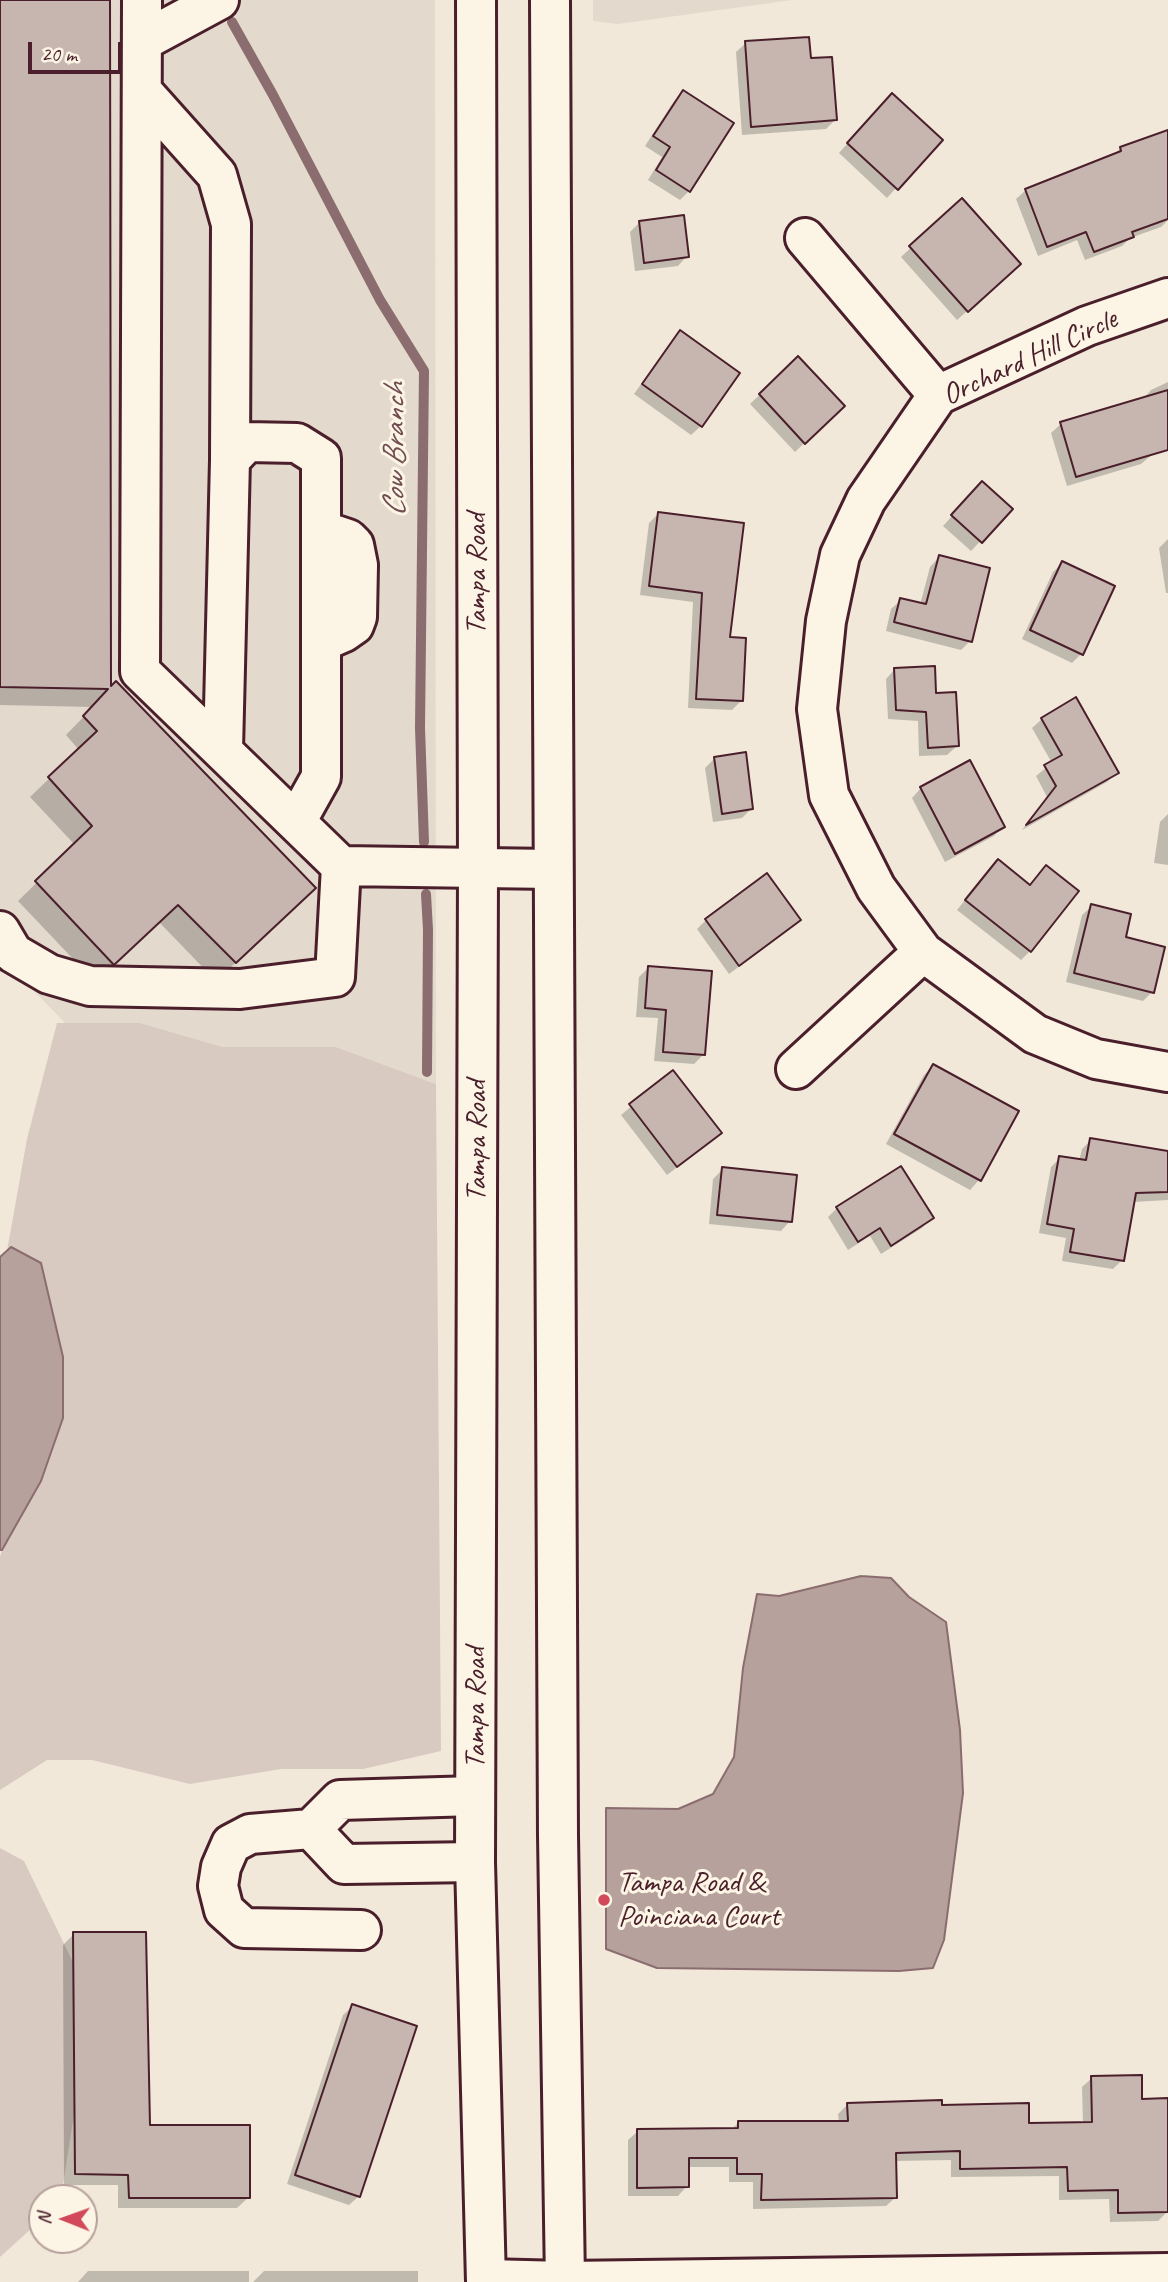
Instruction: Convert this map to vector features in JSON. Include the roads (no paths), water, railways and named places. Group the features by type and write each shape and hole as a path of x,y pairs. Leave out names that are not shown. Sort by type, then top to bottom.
{"main road":[{"path":"142,0 140,671 341,866 553,870"},
{"path":"142,40 219,0"},
{"name":"Tampa Road","path":"476,0 478,870 475,1862 486,2280"},
{"path":"550,0 558,1821 565,2281"},
{"path":"142,91 217,175 231,223 230,460 223,750"},
{"path":"805,238 938,395"},
{"name":"Orchard Hill Circle","path":"1168,298 1087,326 938,395 866,500 840,555 826,621 817,709 829,795 876,888 923,952 1035,1034 1096,1059 1168,1072"},
{"path":"230,460 247,442 297,443 321,458 321,777 296,822"},
{"path":"0,931 13,953 49,975 90,986 240,989 335,977 341,866"},
{"path":"796,1069 923,952"},
{"path":"361,1930 244,1928 224,1910 218,1886 221,1867 231,1844 250,1834 311,1829 340,1800 475,1796"},
{"path":"311,1829 344,1864 475,1862"},
{"path":"486,2280 1168,2273"}],"waterway":[{"name":"Cow Branch","path":"232,22 380,300 424,371 420,728 424,842"},
{"name":"Cow Branch","path":"426,894 427,1072"}],"place":[{"name":"Tampa Road & Poinciana Court","path":"604,1900"}]}
